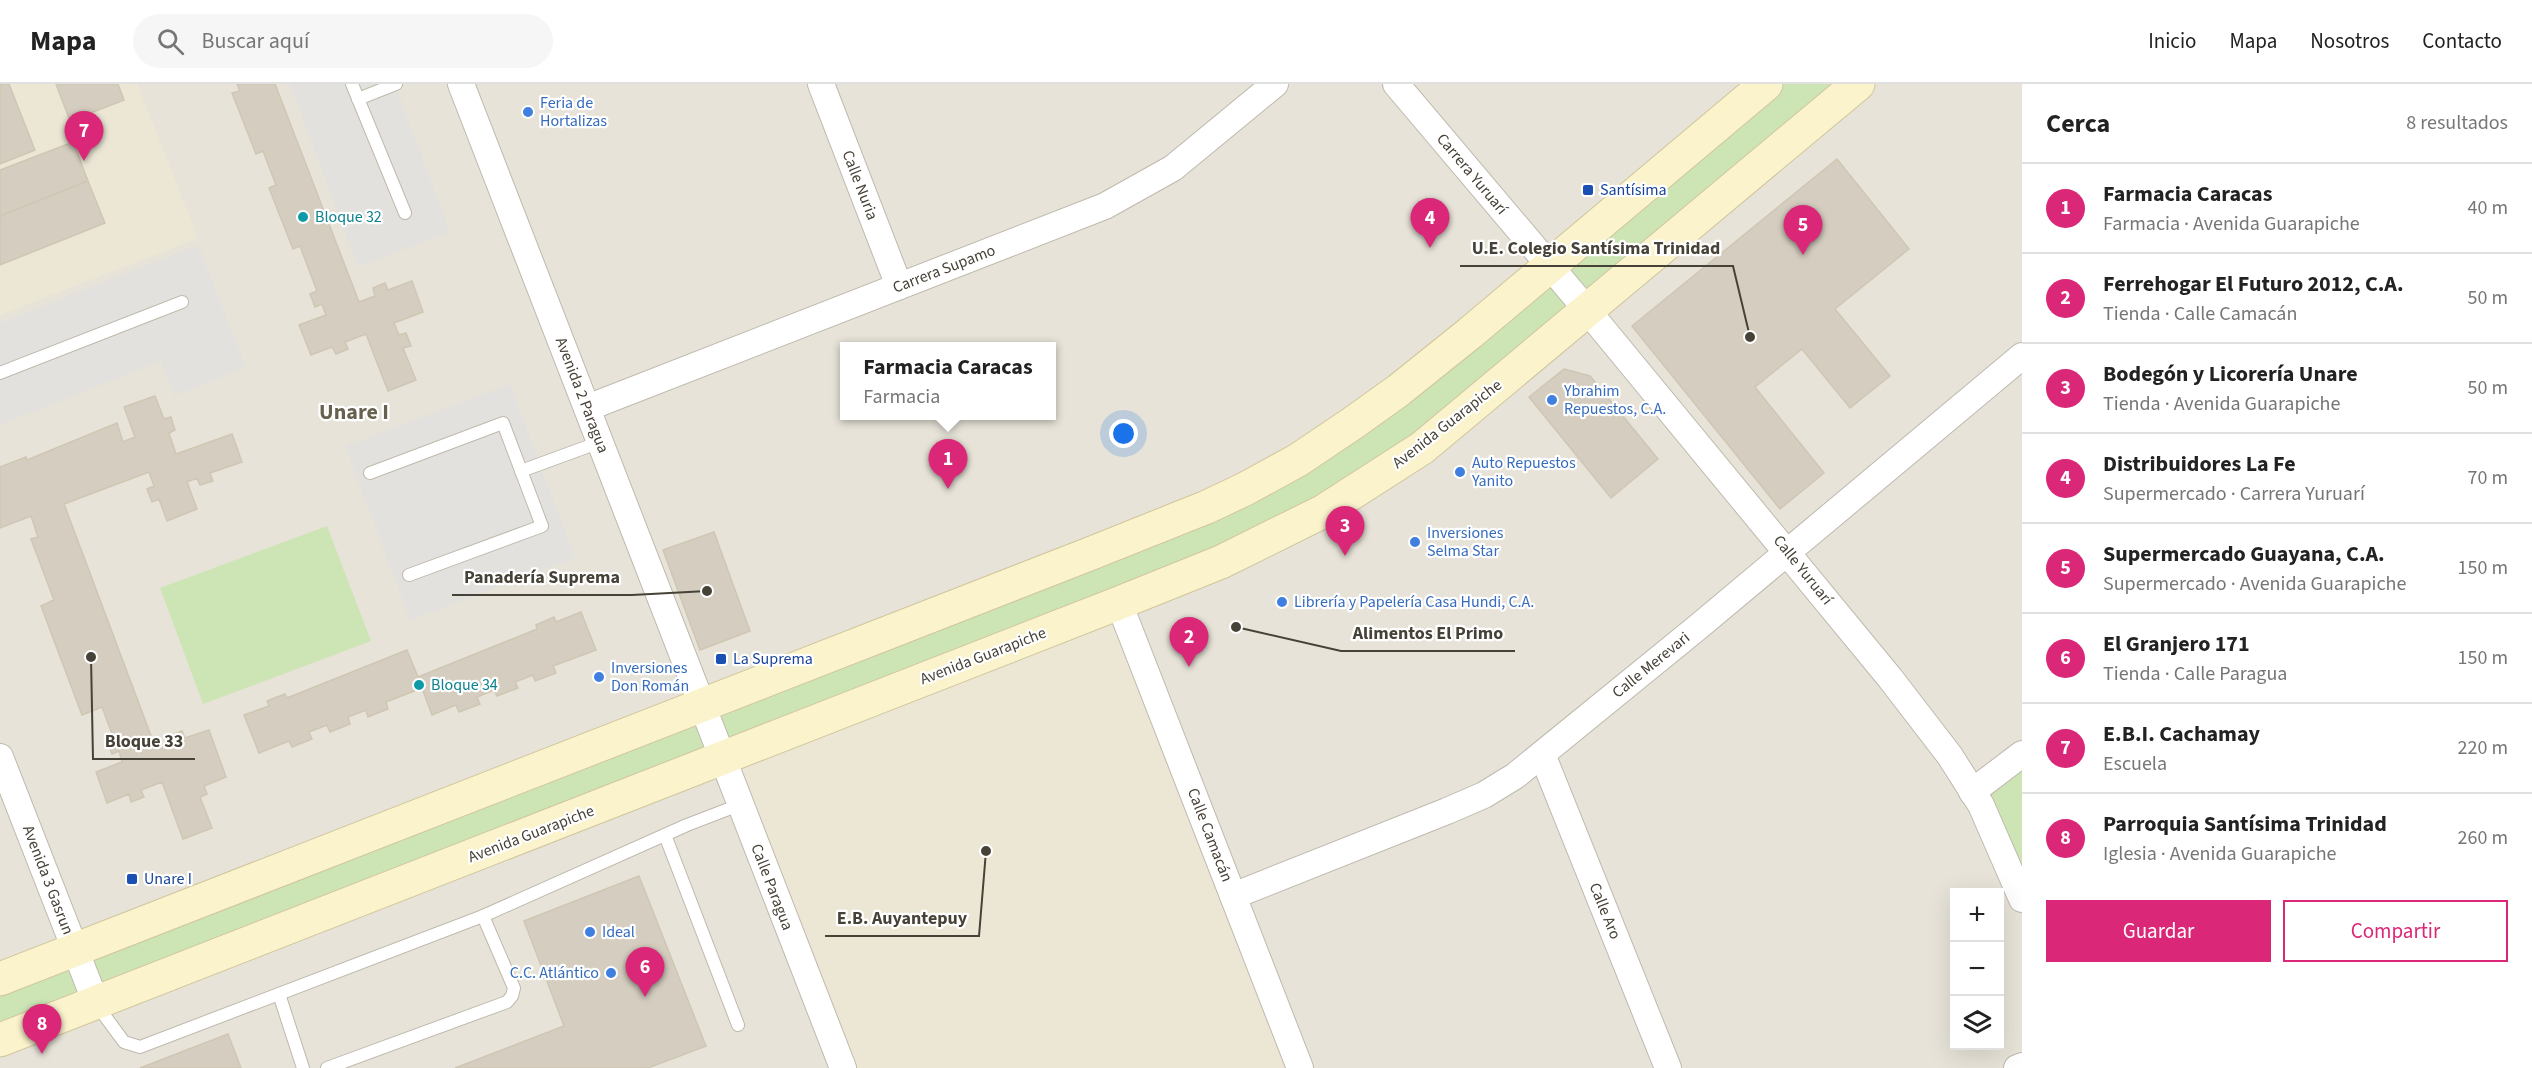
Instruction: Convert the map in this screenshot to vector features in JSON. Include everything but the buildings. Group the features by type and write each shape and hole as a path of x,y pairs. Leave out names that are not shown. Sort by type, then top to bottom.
{"street":[{"name":"Avenida 2 Paragua","path":"461,84 700,707"},
{"name":"Calle Nuria","path":"821,84 900,286"},
{"name":"Carrera Supamo","path":"587,408 1105,206 1173,168 1275,84"},
{"name":"Carrera Yuruarí","path":"1395,84 1549,264"},
{"path":"0,979 700,707 1207,507 1245,489 1298,460 1399,390 1766,84"},
{"name":"Avenida Guarapiche","path":"0,1040 1119,603 1221,562 1324,511 1422,448 1858,84"},
{"name":"Calle Yuruarí","path":"1549,264 1788,552 1897,686 1950,756 1972,792 2006,859 2022,899"},
{"name":"Calle Merevari","path":"1233,896 1484,795 1515,776 2022,356"},
{"name":"Calle Camacán","path":"1119,603 1300,1068"},
{"name":"Calle Paragua","path":"700,707 843,1068"},
{"name":"Calle Aro","path":"1542,754 1668,1068"},
{"path":"1972,792 2022,754"},
{"name":"Avenida 3 Gasrun","path":"0,758 96,1003"},
{"path":"2017,1068 2022,1066"}],"lane":[{"path":"352,84 405,213"},
{"path":"358,99 396,84"},
{"path":"0,373 182,302"},
{"path":"370,473 503,423 542,526 409,575"},
{"path":"521,471 600,442"},
{"path":"96,1003 124,1042 140,1047 483,916 665,835 739,805"},
{"path":"665,835 738,1025"},
{"path":"327,1068 507,1002 514,988 483,916"},
{"path":"279,994 303,1068"}],"shaded area":[{"path":"0,84 1766,84 1298,460 0,979"},
{"path":"0,84 137,84 198,238 0,315"},
{"path":"290,84 395,84 450,232 358,267"},
{"path":"1858,84 2022,84 2022,1068 0,1068 0,1040 1119,603"},
{"path":"198,245 246,367 174,396 161,361 0,425 0,323"},
{"path":"510,384 575,558 410,620 345,446"},
{"path":"1119,603 1300,1068 843,1068 721,759"}],"green space":[{"path":"1766,84 1858,84 1324,511 0,1040 0,979 1245,489"},
{"path":"327,526 371,641 203,704 160,588"},
{"path":"2022,754 2022,899 1981,805"}],"place":[{"name":"Feria de Hortalizas","path":"528,112"},
{"name":"E.B.I. Cachamay","path":"84,161"},
{"name":"Santísima","path":"1588,190"},
{"name":"Bloque 32","path":"303,217"},
{"name":"Distribuidores La Fe","path":"1430,248"},
{"name":"Supermercado Guayana, C.A.","path":"1803,255"},
{"name":"U.E. Colegio Santísima Trinidad","path":"1750,337"},
{"name":"Ybrahim Repuestos, C.A.","path":"1552,400"},
{"name":"Auto Repuestos Yanito","path":"1460,472"},
{"name":"Farmacia Caracas","path":"948,489"},
{"name":"Inversiones Selma Star","path":"1415,542"},
{"name":"Bodegón y Licorería Unare","path":"1345,556"},
{"name":"Panadería Suprema","path":"707,591"},
{"name":"Librería y Papelería Casa Hundi, C.A.","path":"1282,602"},
{"name":"Alimentos El Primo","path":"1236,627"},
{"name":"Bloque 33","path":"91,657"},
{"name":"La Suprema","path":"721,659"},
{"name":"Ferrehogar El Futuro 2012, C.A.","path":"1189,667"},
{"name":"Inversiones Don Román","path":"599,677"},
{"name":"Bloque 34","path":"419,685"},
{"name":"E.B. Auyantepuy","path":"986,851"},
{"name":"Unare I","path":"132,879"},
{"name":"Ideal","path":"590,932"},
{"name":"C.C. Atlántico","path":"611,973"},
{"name":"El Granjero 171","path":"645,997"},
{"name":"Parroquia Santísima Trinidad","path":"42,1054"}],"district":[{"name":"Unare I","path":"354,412"}]}
